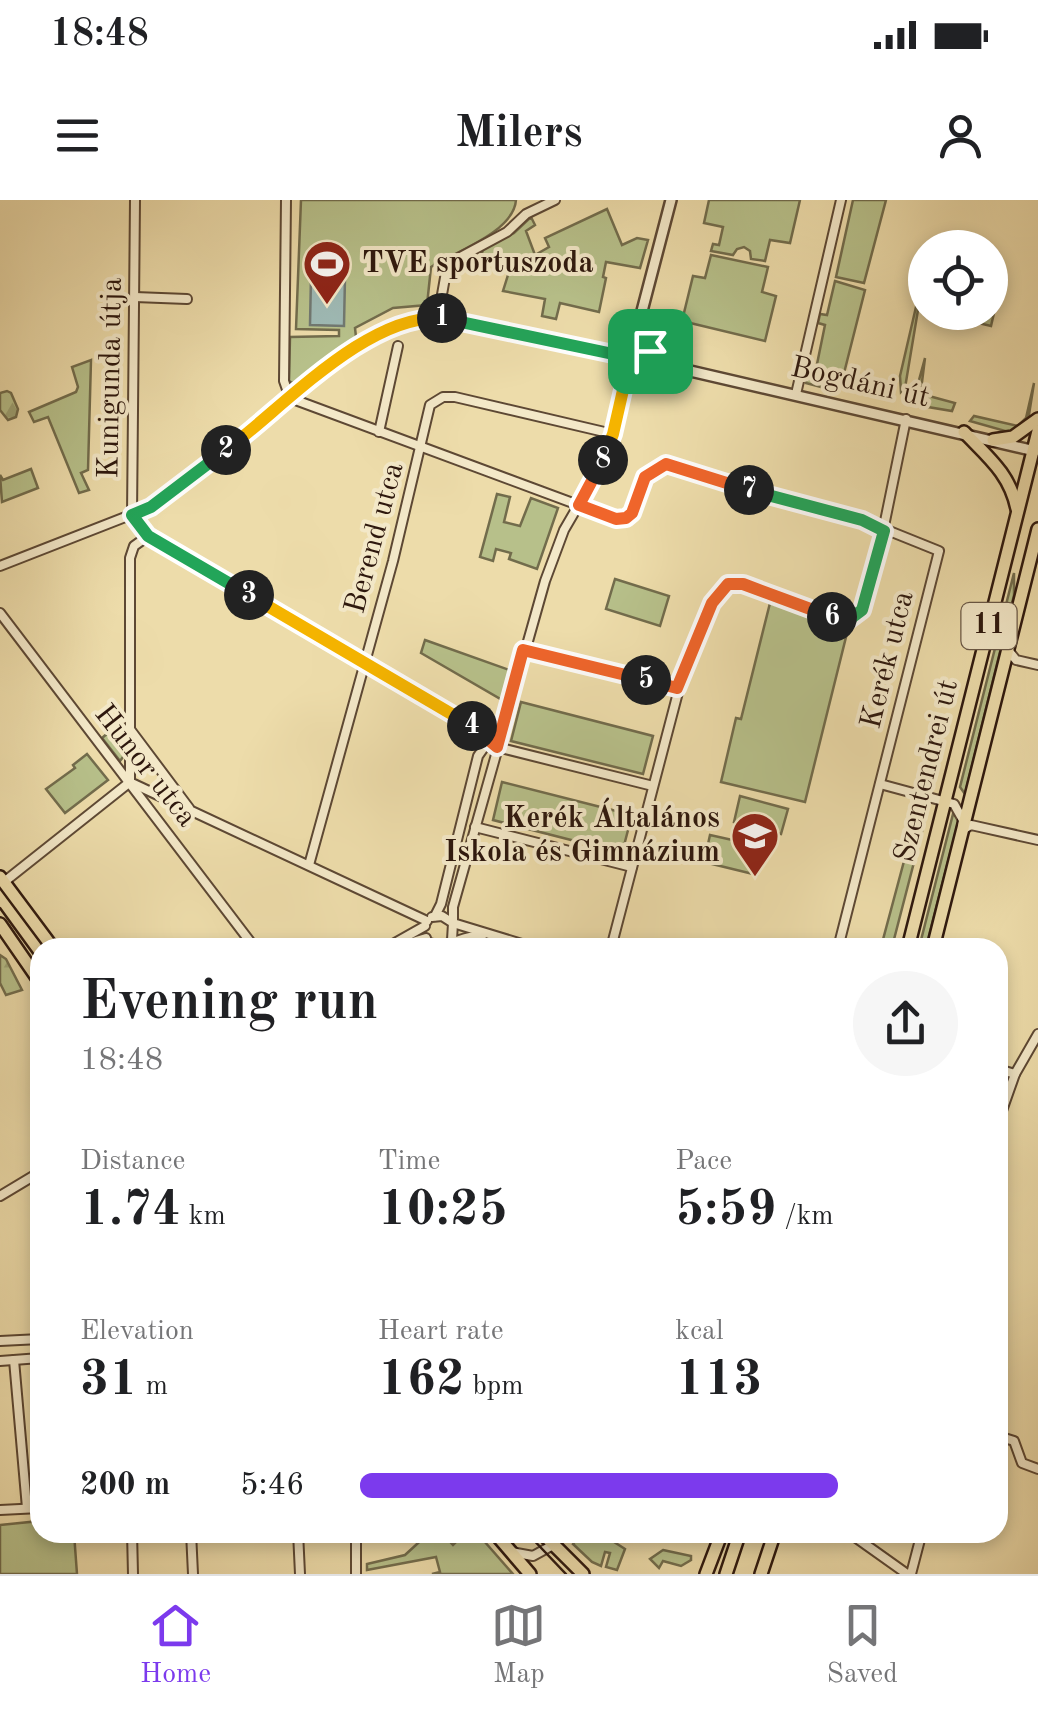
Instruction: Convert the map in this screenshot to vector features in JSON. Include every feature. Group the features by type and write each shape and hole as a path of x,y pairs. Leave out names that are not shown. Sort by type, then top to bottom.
{"main road":[{"path":"994,440 1014,438 1038,419"},
{"name":"Szentendrei út","path":"911,938 1038,431"},
{"path":"964,432 1009,481 1017,513"},
{"name":"Szentendrei út","path":"935,938 1038,529"},
{"path":"1,881 46,938"},
{"path":"0,924 30,968"},
{"path":"503,1543 530,1574"},
{"path":"706,1574 718,1543"},
{"path":"726,1574 736,1543"},
{"path":"761,1574 771,1543"},
{"path":"553,1545 583,1574"}],"street":[{"name":"Kunigunda útja","path":"135,200 132,515 148,536"},
{"path":"286,200 284,381 290,398 616,519 632,513 645,477 666,464 862,520 884,531"},
{"path":"526,214 528,200"},
{"path":"0,566 151,507 374,334 418,318 438,317 446,272 453,261 555,200"},
{"path":"451,938 455,932 454,907 523,650 564,530 600,468 613,434 671,200"},
{"path":"796,394 840,200"},
{"path":"135,297 186,299"},
{"name":"Bogdáni út","path":"438,317 796,394 1036,451"},
{"path":"639,320 645,346 670,366"},
{"path":"380,432 398,346"},
{"name":"Berend utca","path":"309,864 422,448 430,405 443,397 613,434"},
{"path":"614,938 677,688 712,603 728,584 743,584 846,622 862,610 884,531 906,419"},
{"name":"Kerék utca","path":"841,938 938,550 884,531"},
{"path":"130,782 130,558 134,546 148,536 363,662 497,747 652,786"},
{"name":"Hunor utca","path":"0,613 247,938"},
{"path":"1008,644 1012,658 1038,665"},
{"path":"523,650 677,688"},
{"path":"404,938 429,921 441,904 478,756 502,727"},
{"path":"129,728 191,811"},
{"path":"130,782 429,921 448,918 453,924 498,938"},
{"path":"1,881 130,782"},
{"path":"880,784 945,801 959,810 962,830 970,825 1038,840"},
{"path":"475,828 632,867"},
{"path":"428,938 429,921"},
{"path":"465,938 494,937"},
{"path":"1008,1094 1038,1034"},
{"path":"1008,1072 1015,1074"},
{"path":"0,1196 30,1178"},
{"path":"0,1342 30,1340"},
{"path":"0,1361 30,1359"},
{"path":"0,1510 27,1508 14,1360"},
{"path":"1008,1439 1014,1441 1022,1462 1038,1470"},
{"path":"132,1543 133,1574"},
{"path":"192,1543 193,1574"},
{"path":"299,1543 300,1574"},
{"path":"356,1543 356,1574"},
{"path":"864,1543 909,1574 919,1543"},
{"path":"511,1552 533,1556 553,1545"}],"green space":[{"path":"301,200 516,200 513,211 495,231 431,267 427,305 393,308 355,328 356,337 293,383 289,381 290,337 339,336 339,330 296,329"},
{"path":"709,200 800,200 790,243 770,240 765,261 751,259 750,251 744,247 733,255 711,251 713,244 719,245 723,227 704,223"},
{"path":"853,200 886,200 864,283 836,277"},
{"path":"607,209 622,245 637,238 648,240 640,268 606,262 599,312 560,303 556,319 542,316 545,299 503,291 513,259 481,257 483,249 514,233 531,217 535,225 526,231 535,255 549,247 545,238"},
{"path":"711,255 768,267 762,292 776,296 765,341 682,321 693,276 705,278"},
{"path":"835,281 865,290 841,385 832,390 806,383 807,369 816,369 825,325 818,323 820,314 827,315"},
{"path":"911,330 915,330 905,388 901,392 900,376"},
{"path":"925,358 921,390 955,403 952,411 917,402"},
{"path":"91,360 88,470 81,473 89,490 79,493 48,417 34,422 29,412 76,392 72,367"},
{"path":"1034,383 1028,421 1012,433 970,421 974,416 1018,426 1026,418"},
{"path":"7,391 18,409 16,417 8,420 0,410 0,393"},
{"path":"31,469 38,488 2,502 0,475 3,480"},
{"path":"497,494 510,497 504,522 520,526 531,498 558,508 537,569 509,559 511,553 496,549 493,561 480,557"},
{"path":"1014,573 1014,595 965,794 960,787"},
{"path":"615,579 669,596 660,626 606,609"},
{"path":"770,603 848,629 805,802 721,782"},
{"path":"425,640 512,671 504,701 421,653"},
{"path":"521,702 653,736 643,774 511,741"},
{"path":"121,722 124,725 120,761 102,738"},
{"path":"87,754 108,780 65,813 46,789"},
{"path":"502,782 632,815 622,853 493,820"},
{"path":"740,796 788,809 781,834 734,822"},
{"path":"918,809 926,816 894,938 883,938"},
{"path":"953,814 959,819 928,938 922,938"},
{"path":"710,835 764,847 757,875 704,862"},
{"path":"0,955 22,990 6,995 0,983"},
{"path":"30,1522 30,1543 75,1543 77,1574 0,1574 0,1525"},
{"path":"418,1543 486,1543 513,1574 432,1574 440,1572 436,1557 367,1570 367,1564 405,1555"},
{"path":"616,1543 625,1549 617,1570 606,1567 610,1553 605,1552 601,1566 573,1544"},
{"path":"663,1550 691,1556 691,1560 681,1566 663,1561 659,1568 650,1559"}],"water":[{"name":"TVE sportuszoda","path":"311,276 345,277 344,326 310,325"}],"tram line":[{"path":"0,908 30,949"},
{"path":"536,1543 566,1574"}],"place":[{"name":"TVE sportuszoda","path":"327,306"},
{"name":"Kerék Általános Iskola és Gimnázium","path":"755,878"}],"route":[{"path":"650,351 641,338 639,320 630,357 626,374 613,434 579,505 616,519 626,518 632,513 645,477 666,464 862,520 884,531 862,610 856,618 838,620 743,584 728,584 712,603 677,688 523,650 497,747 478,730 148,536 132,515 151,507 244,438 374,334 402,323 438,317 464,321 548,340 630,357 670,366 650,351"}]}
